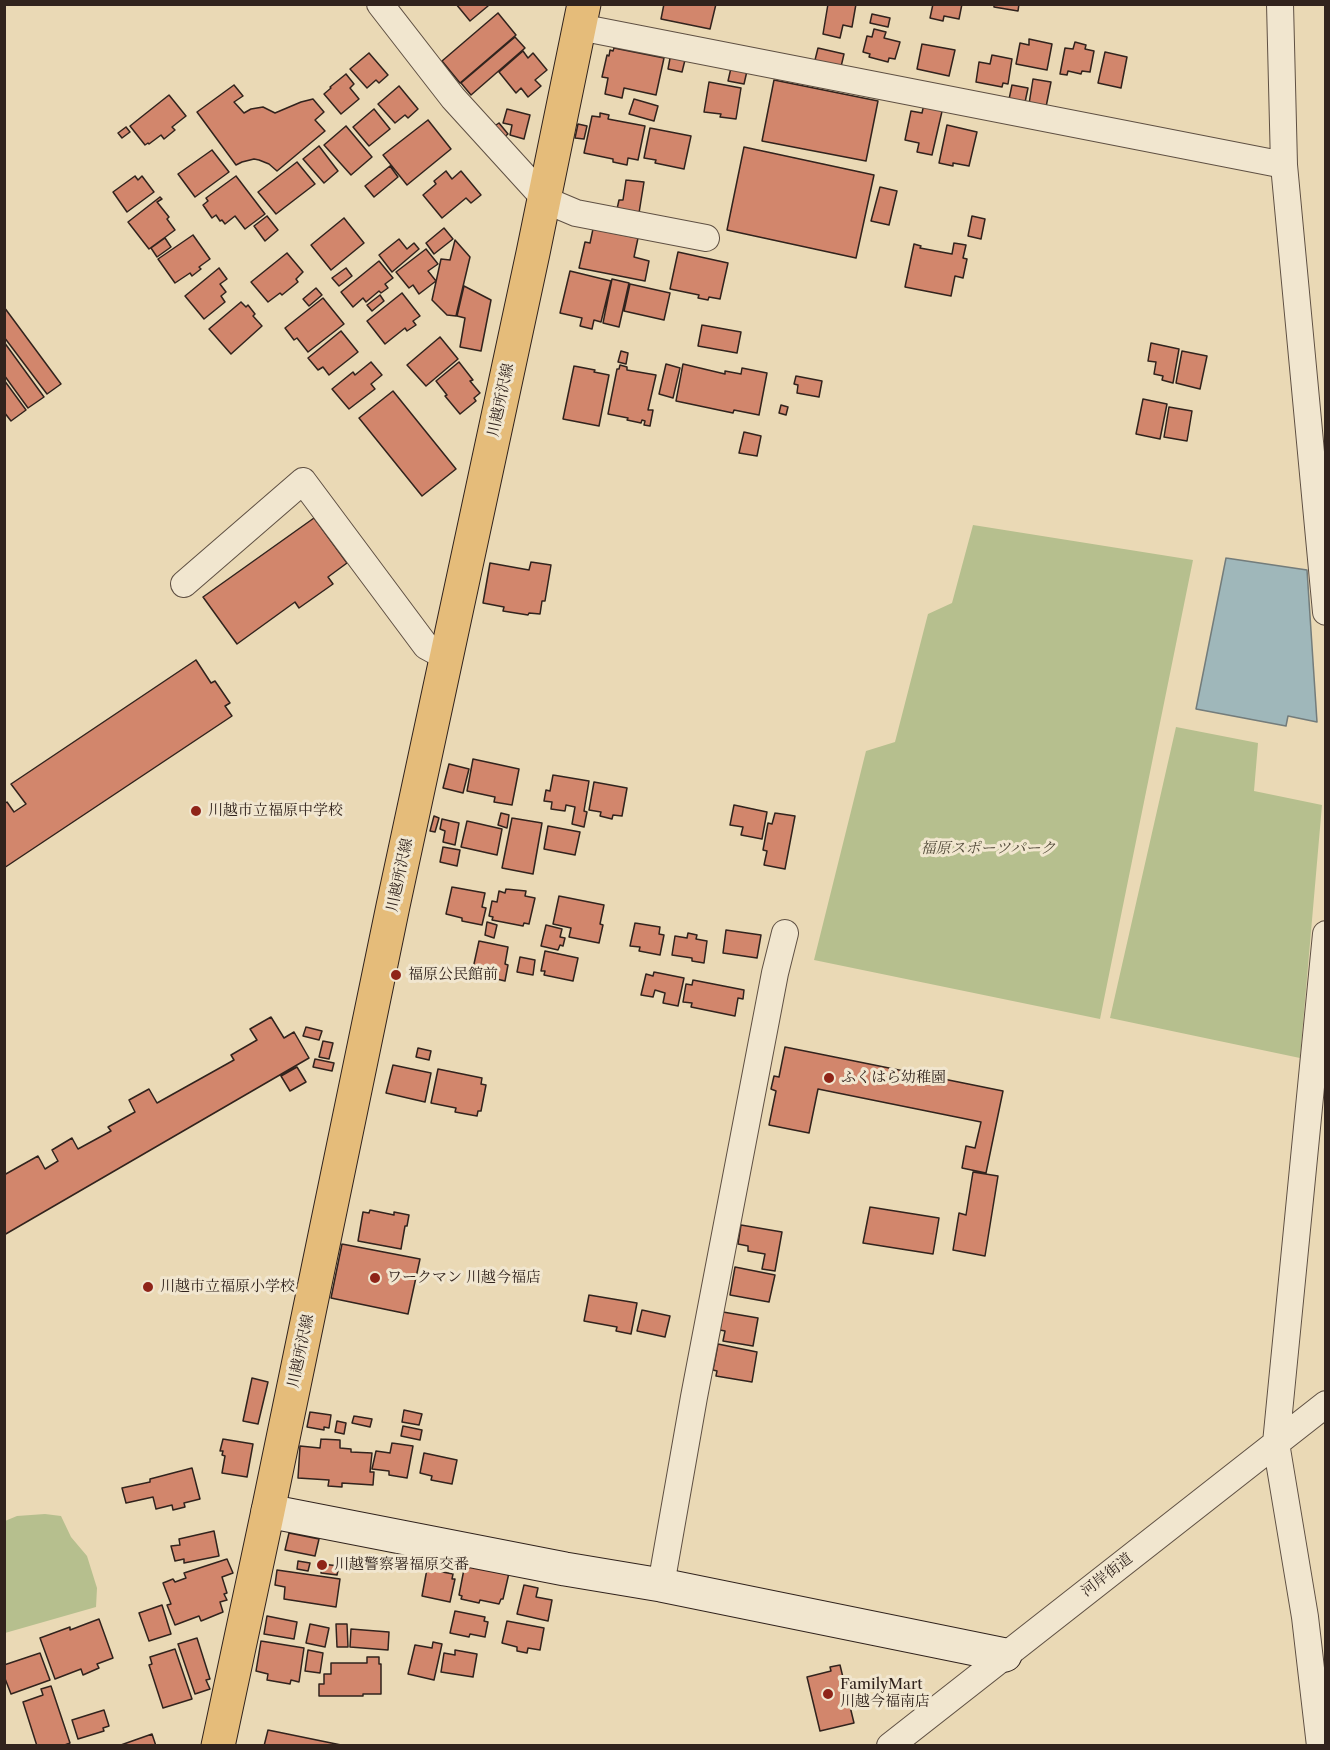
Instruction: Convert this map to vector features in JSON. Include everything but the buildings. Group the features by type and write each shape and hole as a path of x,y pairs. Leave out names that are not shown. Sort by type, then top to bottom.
{"main road":[{"name":"川越所沢線","path":"218,1746 582,16"}],"street":[{"path":"380,4 453,98 544,198 576,213 706,238"},
{"path":"1280,4 1284,165 1326,612"},
{"path":"582,16 1284,165"},
{"path":"183,584 303,481 426,646 448,655"},
{"path":"661,1585 696,1385 785,933"},
{"path":"1320,1746 1305,1617 1276,1443 1326,934"},
{"name":"河岸街道","path":"890,1746 1326,1404"},
{"path":"268,1511 564,1569 661,1585 1005,1654"}],"green space":[{"name":"福原スポーツパーク","path":"973,525 1193,560 1100,1019 814,960 866,751 895,742 928,614 952,603"},
{"path":"1176,727 1258,743 1254,791 1322,805 1300,1058 1110,1018"},
{"path":"45,1514 61,1516 71,1537 87,1556 97,1588 96,1607 5,1633 5,1521 17,1516"}],"water":[{"path":"1226,558 1307,570 1317,722 1288,716 1286,726 1196,709"}],"place":[{"name":"川越市立福原中学校","path":"196,811"},
{"name":"福原公民館前","path":"396,975"},
{"name":"ふくはら幼稚園","path":"829,1078"},
{"name":"ワークマン 川越今福店","path":"375,1278"},
{"name":"川越市立福原小学校","path":"148,1287"},
{"name":"川越警察署福原交番","path":"322,1565"},
{"name":"FamilyMart 川越今福南店","path":"828,1694"}]}
